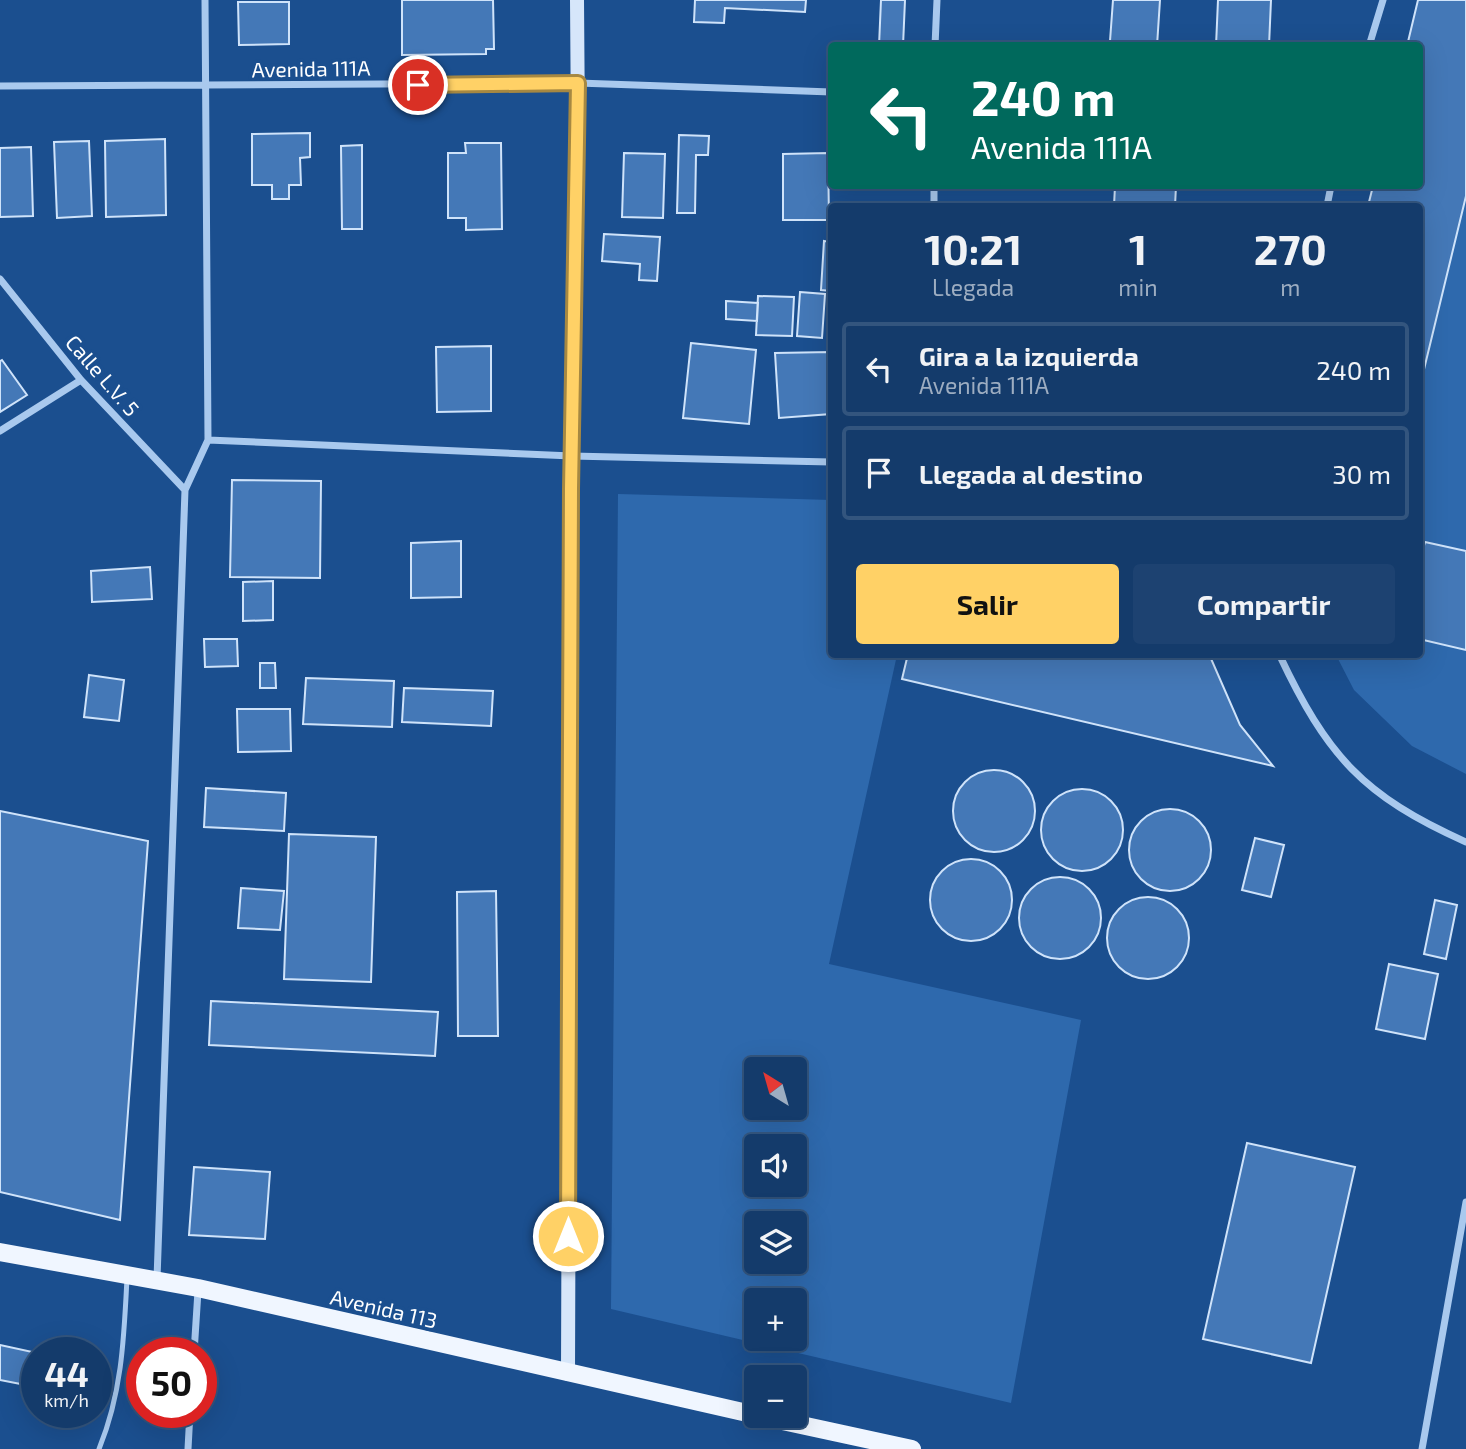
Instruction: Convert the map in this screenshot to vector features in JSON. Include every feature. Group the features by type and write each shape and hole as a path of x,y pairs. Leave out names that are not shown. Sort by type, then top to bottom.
{"main road":[{"path":"568,1374 572,456 578,0"},
{"name":"Avenida 113","path":"0,1252 157,1280 744,1412"},
{"name":"Avenida 113","path":"807,1426 912,1449"}],"street":[{"path":"157,1280 185,491 208,440 205,0"},
{"path":"935,42 937,0"},
{"path":"1369,42 1383,0"},
{"name":"Avenida 111A","path":"0,86 578,83 828,92"},
{"name":"Calle L.V. 5","path":"0,279 81,380 185,491"},
{"path":"0,431 81,380"},
{"path":"208,440 572,456 828,462"},
{"path":"1281,658 1316,726 1340,758 1372,790 1418,821 1466,842"},
{"path":"1422,1449 1466,1202"},
{"path":"195,1337 198,1289"},
{"path":"188,1449 189,1428"}],"lane":[{"path":"99,1449 112,1416 123,1357 127,1275"}],"shaded area":[{"path":"1418,0 1466,0 1466,774 1412,746 1354,690 1338,658 1423,658 1423,203 1369,203 1372,189 1423,189 1423,42 1408,42"},
{"path":"618,494 828,500 828,658 896,658 829,964 1081,1020 1011,1403 790,1351 807,1351 807,1288 744,1288 744,1340 611,1309"}],"building":[{"path":"402,0 493,0 494,49 486,49 486,54 402,55"},
{"path":"695,0 806,0 805,12 725,8 724,23 694,22"},
{"path":"881,0 905,0 903,42 879,42"},
{"path":"1113,0 1160,0 1157,42 1110,41"},
{"path":"1218,0 1271,0 1269,42 1216,42"},
{"path":"1418,0 1466,0 1466,196 1423,373 1423,203 1369,203 1372,189 1423,189 1423,42 1408,42"},
{"path":"238,2 289,2 289,44 239,45"},
{"path":"310,133 310,157 300,158 301,185 289,185 289,199 272,199 272,185 252,185 252,134"},
{"path":"679,135 709,136 708,155 696,155 695,213 677,213"},
{"path":"165,139 166,215 106,217 105,141"},
{"path":"89,141 92,216 57,218 54,142"},
{"path":"465,143 501,143 502,229 466,230 466,218 448,218 448,153 466,153"},
{"path":"362,145 362,229 342,229 341,146"},
{"path":"31,147 33,216 0,217 0,148"},
{"path":"624,153 665,154 663,218 622,217"},
{"path":"828,153 828,220 783,220 783,154"},
{"path":"1115,189 1176,189 1175,203 1114,203"},
{"path":"604,234 660,237 657,281 639,280 640,264 602,261"},
{"path":"824,241 828,242 828,291 821,290"},
{"path":"800,292 825,294 822,338 797,336"},
{"path":"758,296 794,297 792,336 756,335"},
{"path":"726,301 758,303 757,321 726,319"},
{"path":"691,343 756,350 749,424 683,418"},
{"path":"491,346 491,411 437,412 436,347"},
{"path":"828,352 828,414 779,418 775,353"},
{"path":"2,360 27,395 0,412 0,361"},
{"path":"232,480 321,481 320,578 230,577"},
{"path":"461,541 461,597 411,598 411,543"},
{"path":"1425,542 1466,551 1466,650 1423,640"},
{"path":"150,567 152,599 92,602 91,571"},
{"path":"273,581 273,620 243,621 243,582"},
{"path":"204,639 237,639 238,666 205,667"},
{"path":"907,658 1211,658 1240,725 1273,766 902,679"},
{"path":"260,663 275,663 276,688 260,688"},
{"path":"89,675 124,680 119,721 84,717"},
{"path":"306,678 394,681 392,727 303,724"},
{"path":"404,688 493,691 491,726 402,722"},
{"path":"237,709 290,709 291,751 238,752"},
{"path":"994,770 1010,773 1023,782 1032,795 1035,811 1032,827 1023,840 1010,849 994,852 978,849 965,840 956,827 953,811 956,795 965,782 978,773"},
{"path":"206,788 286,793 284,831 204,827"},
{"path":"1082,789 1098,792 1111,801 1120,814 1123,830 1120,846 1111,859 1098,868 1082,871 1066,868 1053,859 1044,846 1041,830 1044,814 1053,801 1066,792"},
{"path":"1170,809 1186,812 1199,821 1208,834 1211,850 1208,866 1199,879 1186,888 1170,891 1154,888 1141,879 1132,866 1129,850 1132,834 1141,821 1154,812"},
{"path":"0,811 148,841 120,1220 0,1192"},
{"path":"289,834 376,837 371,982 284,979"},
{"path":"1255,838 1284,845 1271,897 1242,890"},
{"path":"971,859 987,862 1000,871 1009,884 1012,900 1009,916 1000,929 987,938 971,941 955,938 942,929 933,916 930,900 933,884 942,871 955,862"},
{"path":"1060,877 1076,880 1089,889 1098,902 1101,918 1098,934 1089,947 1076,956 1060,959 1044,956 1031,947 1022,934 1019,918 1022,902 1031,889 1044,880"},
{"path":"241,888 284,891 280,930 238,928"},
{"path":"496,891 498,1036 458,1036 457,892"},
{"path":"1148,897 1164,900 1177,909 1186,922 1189,938 1186,954 1177,967 1164,976 1148,979 1132,976 1119,967 1110,954 1107,938 1110,922 1119,909 1132,900"},
{"path":"1435,900 1457,905 1446,959 1424,954"},
{"path":"1389,964 1438,974 1425,1039 1376,1029"},
{"path":"211,1001 438,1012 435,1056 209,1045"},
{"path":"1247,1143 1355,1167 1311,1363 1203,1339"},
{"path":"194,1167 270,1172 265,1239 189,1235"},
{"path":"0,1345 21,1350 21,1384 0,1380"}],"route":[{"path":"418,85 578,83 571,489 568,1236"}]}
